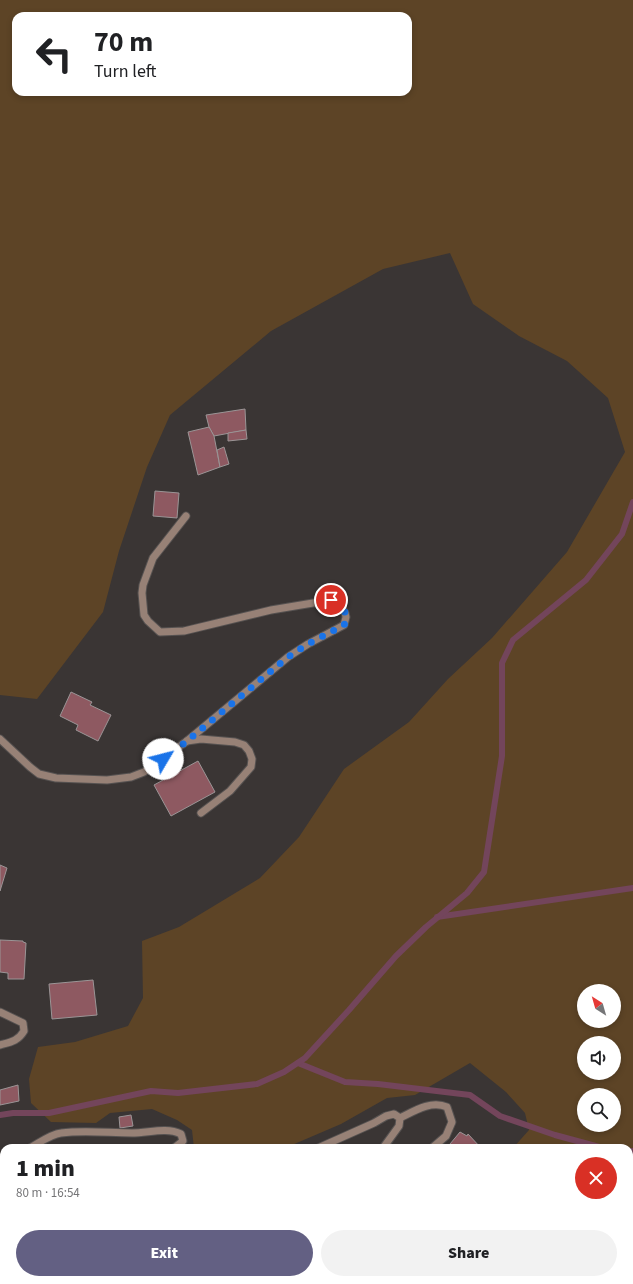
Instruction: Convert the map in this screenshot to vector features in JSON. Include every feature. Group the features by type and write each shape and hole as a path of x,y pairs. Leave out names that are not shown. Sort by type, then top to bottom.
{"street":[{"path":"0,739 39,774 56,778 107,780 131,777 144,772 187,741 288,657 308,644 344,625 346,617 340,605 331,600 271,610 184,631 160,632 154,628 144,615 142,593 143,585 153,558 186,516"},
{"path":"187,741 201,739 235,742 244,745 249,751 252,759 251,767 230,791 201,813"},
{"path":"0,1012 23,1023 24,1031 20,1038 13,1042 0,1045"},
{"path":"400,1118 422,1107 439,1103 446,1107 452,1122 446,1136 437,1144"},
{"path":"327,1144 386,1116 394,1114 400,1118"},
{"path":"386,1144 399,1126 400,1118"},
{"path":"38,1144 59,1133 133,1133 166,1130 174,1130 182,1134 183,1141 179,1144"}],"shaded area":[{"path":"0,0 633,0 633,1144 517,1144 529,1130 525,1113 506,1092 470,1063 415,1095 387,1098 341,1124 294,1144 194,1144 192,1130 177,1120 152,1109 110,1113 96,1123 51,1122 31,1103 29,1079 38,1047 75,1042 128,1026 143,998 142,941 179,927 260,878 299,837 344,769 409,722 448,679 492,638 567,552 625,452 608,398 567,361 519,336 473,304 450,253 383,269 271,331 170,415 147,467 119,551 103,612 37,699 0,695"}],"building":[{"path":"245,409 246,430 214,436 209,427 206,415"},
{"path":"209,427 214,436 220,467 198,475 188,432"},
{"path":"246,430 247,439 228,441 228,433"},
{"path":"224,447 229,464 220,467 217,450"},
{"path":"155,491 179,493 177,518 153,516"},
{"path":"71,692 92,702 90,705 111,715 98,741 76,730 78,725 60,716"},
{"path":"198,761 215,792 171,816 154,785"},
{"path":"0,865 7,868 0,891"},
{"path":"0,940 23,941 26,943 24,979 8,979 8,973 0,972"},
{"path":"93,980 97,1015 52,1019 49,984"},
{"path":"18,1085 19,1101 0,1105 0,1090"},
{"path":"131,1115 133,1126 120,1128 119,1117"},
{"path":"460,1132 467,1136 468,1134 477,1144 450,1144"}],"waterway":[{"path":"0,1115 13,1113 49,1113 151,1091 178,1093 257,1084 284,1072 305,1058 396,956 426,927 467,893 484,872 502,756 502,663 513,640 586,580 622,534 633,502"},
{"path":"437,917 633,888"},
{"path":"298,1063 345,1082 378,1084 470,1095 500,1116 555,1135 588,1144"}],"route":[{"path":"163,759 187,741 288,657 308,644 344,625 346,621 345,613 340,605 331,600"}]}
